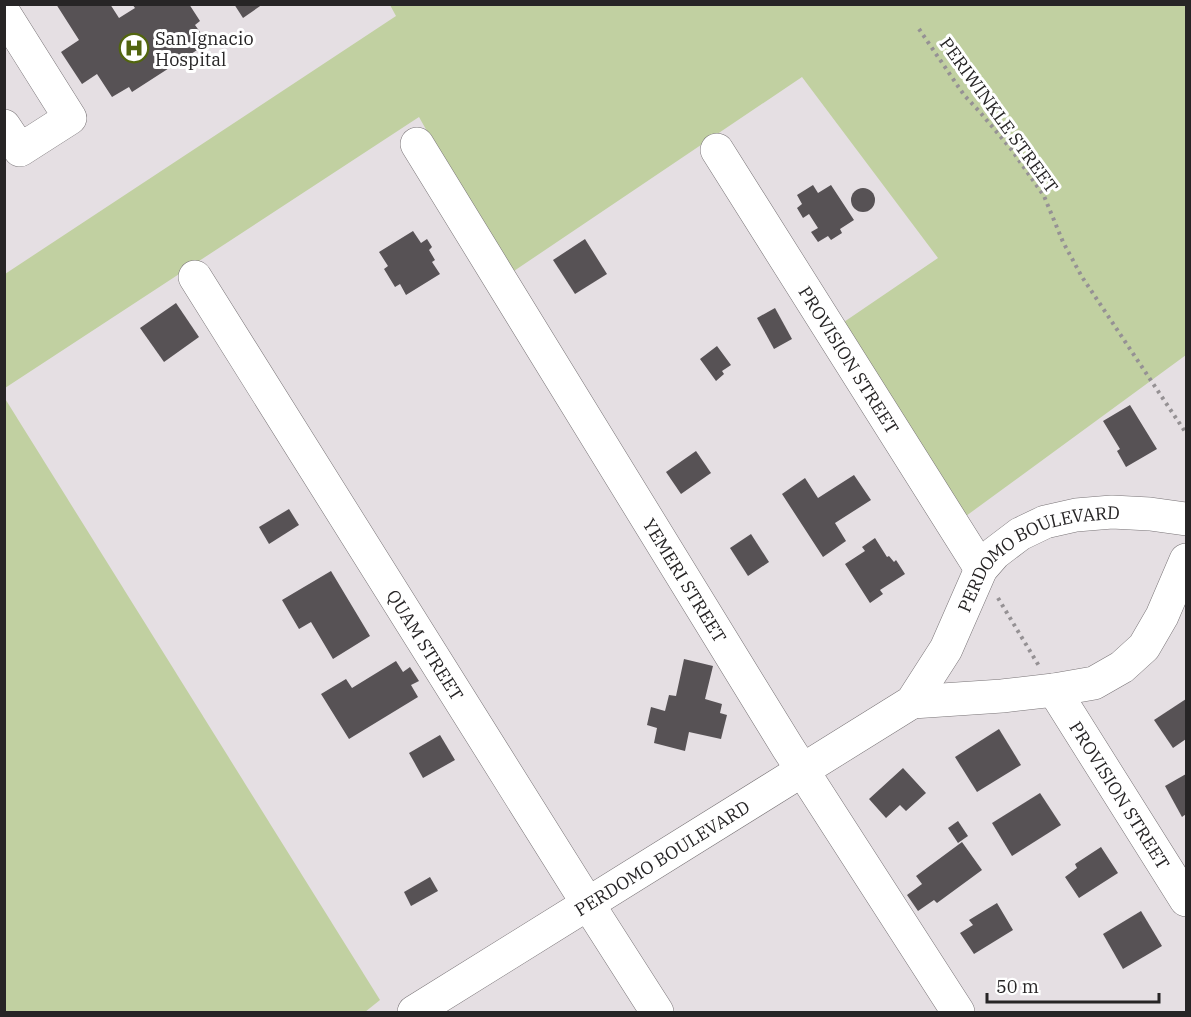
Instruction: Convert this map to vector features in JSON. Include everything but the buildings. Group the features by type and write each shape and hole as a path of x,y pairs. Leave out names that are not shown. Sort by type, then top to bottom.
{"street":[{"path":"4,13 70,118 20,150 4,126"},
{"name":"YEMERI STREET","path":"417,144 802,770 957,1012"},
{"name":"PROVISION STREET","path":"717,150 981,569"},
{"name":"QUAM STREET","path":"195,277 657,1012"},
{"name":"PERDOMO BOULEVARD","path":"414,1012 912,702 946,649 981,569 995,553 1020,534 1046,522 1076,515 1112,512 1186,519"},
{"name":"PERDOMO BOULEVARD","path":"912,702 1002,696 1094,683 1122,667 1144,647 1162,616 1186,560"},
{"name":"PROVISION STREET","path":"1054,690 1186,900"}],"path":[{"name":"PERIWINKLE STREET","path":"919,29 964,95 1011,149 1044,196 1082,277 1186,434"},
{"path":"981,569 1054,690"}],"green space":[{"path":"390,5 1186,5 1186,355 966,516 841,324 938,258 802,77 508,275 419,117 5,388 5,274 396,16"},
{"path":"4,397 380,1000 365,1012 5,1012"}],"place":[{"name":"San Ignacio Hospital","path":"134,48"}]}
